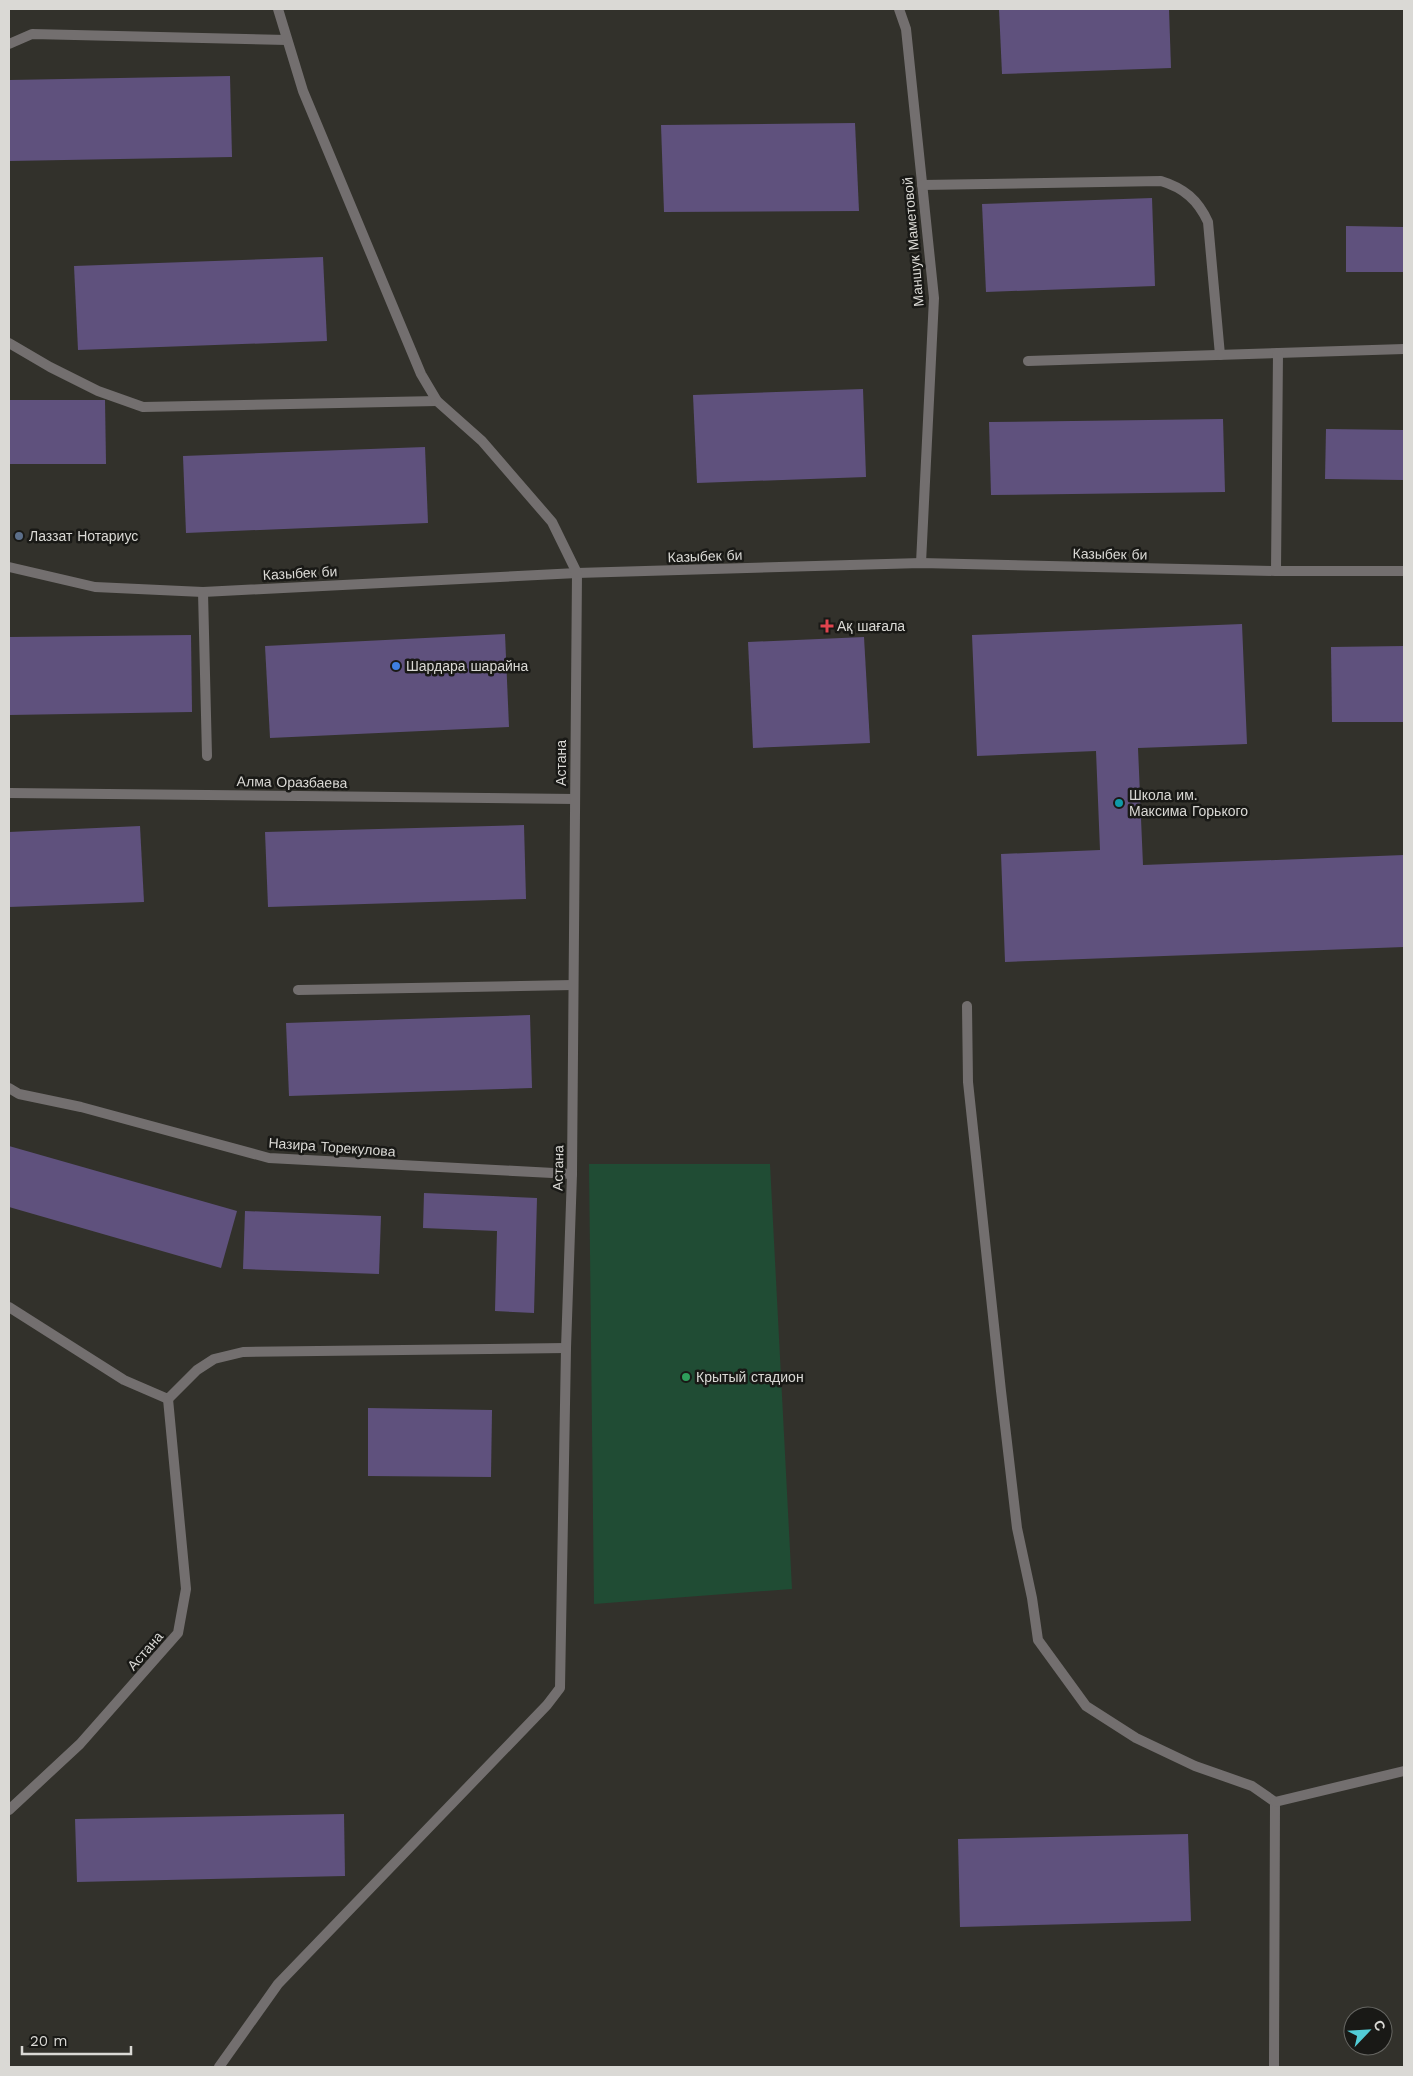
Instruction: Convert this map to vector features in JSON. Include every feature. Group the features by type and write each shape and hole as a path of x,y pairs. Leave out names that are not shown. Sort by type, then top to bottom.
{"street":[{"path":"278,9 303,91 421,374 437,401 482,441 552,522 576,573"},
{"name":"Маншук Маметовой","path":"899,9 906,29 934,298 920,564"},
{"path":"9,44 32,34 287,40"},
{"path":"922,185 1161,181 1177,186 1201,207 1208,222 1220,355"},
{"path":"9,343 50,367 98,391 143,407 437,401"},
{"path":"1028,361 1404,349"},
{"path":"1276,571 1278,353"},
{"name":"Казыбек би","path":"9,568 95,587 203,592 576,573 920,564 1276,571 1404,570"},
{"name":"Астана","path":"219,2067 278,1984 547,1704 560,1688 566,1348 572,1174 576,573"},
{"path":"203,592 208,756"},
{"name":"Алма Оразбаева","path":"9,793 575,799"},
{"path":"298,990 573,985"},
{"path":"966,1006 968,1082 1001,1392 1017,1528 1032,1598 1038,1640 1086,1706 1136,1738 1195,1766 1252,1786 1275,1802 1404,1771"},
{"name":"Назира Торекулова","path":"9,1088 19,1094 81,1107 269,1158 572,1174"},
{"path":"9,1306 124,1380 168,1399 197,1370 214,1359 243,1352 566,1348"},
{"name":"Астана","path":"9,1810 80,1744 178,1633 186,1589 168,1399"},
{"path":"1274,2067 1275,1802"}],"green space":[{"name":"Крытый стадион","path":"589,1164 770,1164 792,1589 594,1604"}],"building":[{"path":"999,9 1169,9 1171,68 1002,74"},
{"path":"230,76 232,157 9,161 9,80"},
{"path":"855,123 859,211 664,212 661,125"},
{"path":"1152,198 1155,286 986,292 982,204"},
{"path":"1346,226 1404,227 1404,272 1346,272"},
{"path":"323,257 327,341 78,350 74,266"},
{"path":"863,389 866,477 697,483 693,395"},
{"path":"9,400 105,400 106,464 9,464"},
{"path":"1223,419 1225,492 991,495 989,422"},
{"path":"1326,429 1404,430 1404,480 1325,479"},
{"path":"425,447 428,523 186,533 183,456"},
{"name":"Школа им. Максима Горького","path":"1242,624 1247,744 1138,748 1143,865 1404,855 1404,947 1005,962 1001,854 1100,850 1096,751 977,756 972,635"},
{"path":"505,634 509,727 270,738 265,646"},
{"path":"191,635 192,712 9,715 9,637"},
{"path":"864,637 870,743 753,748 748,642"},
{"path":"1404,646 1404,722 1332,722 1331,647"},
{"path":"524,825 526,899 268,907 265,832"},
{"path":"140,826 144,902 9,907 9,832"},
{"path":"530,1015 532,1088 289,1096 286,1023"},
{"path":"9,1146 237,1211 221,1268 9,1207"},
{"path":"424,1193 537,1198 534,1313 495,1311 497,1231 423,1228"},
{"path":"245,1211 381,1216 379,1274 243,1269"},
{"path":"368,1408 492,1410 491,1477 368,1476"},
{"path":"344,1814 345,1876 77,1882 75,1819"},
{"path":"1188,1834 1191,1921 960,1927 958,1839"}],"place":[{"name":"Лаззат Нотариус","path":"19,536"},
{"name":"Ақ шағала","path":"827,626"},
{"name":"Шардара шарайна","path":"396,666"},
{"name":"Школа им. Максима Горького","path":"1119,803"},
{"name":"Крытый стадион","path":"686,1377"}]}
